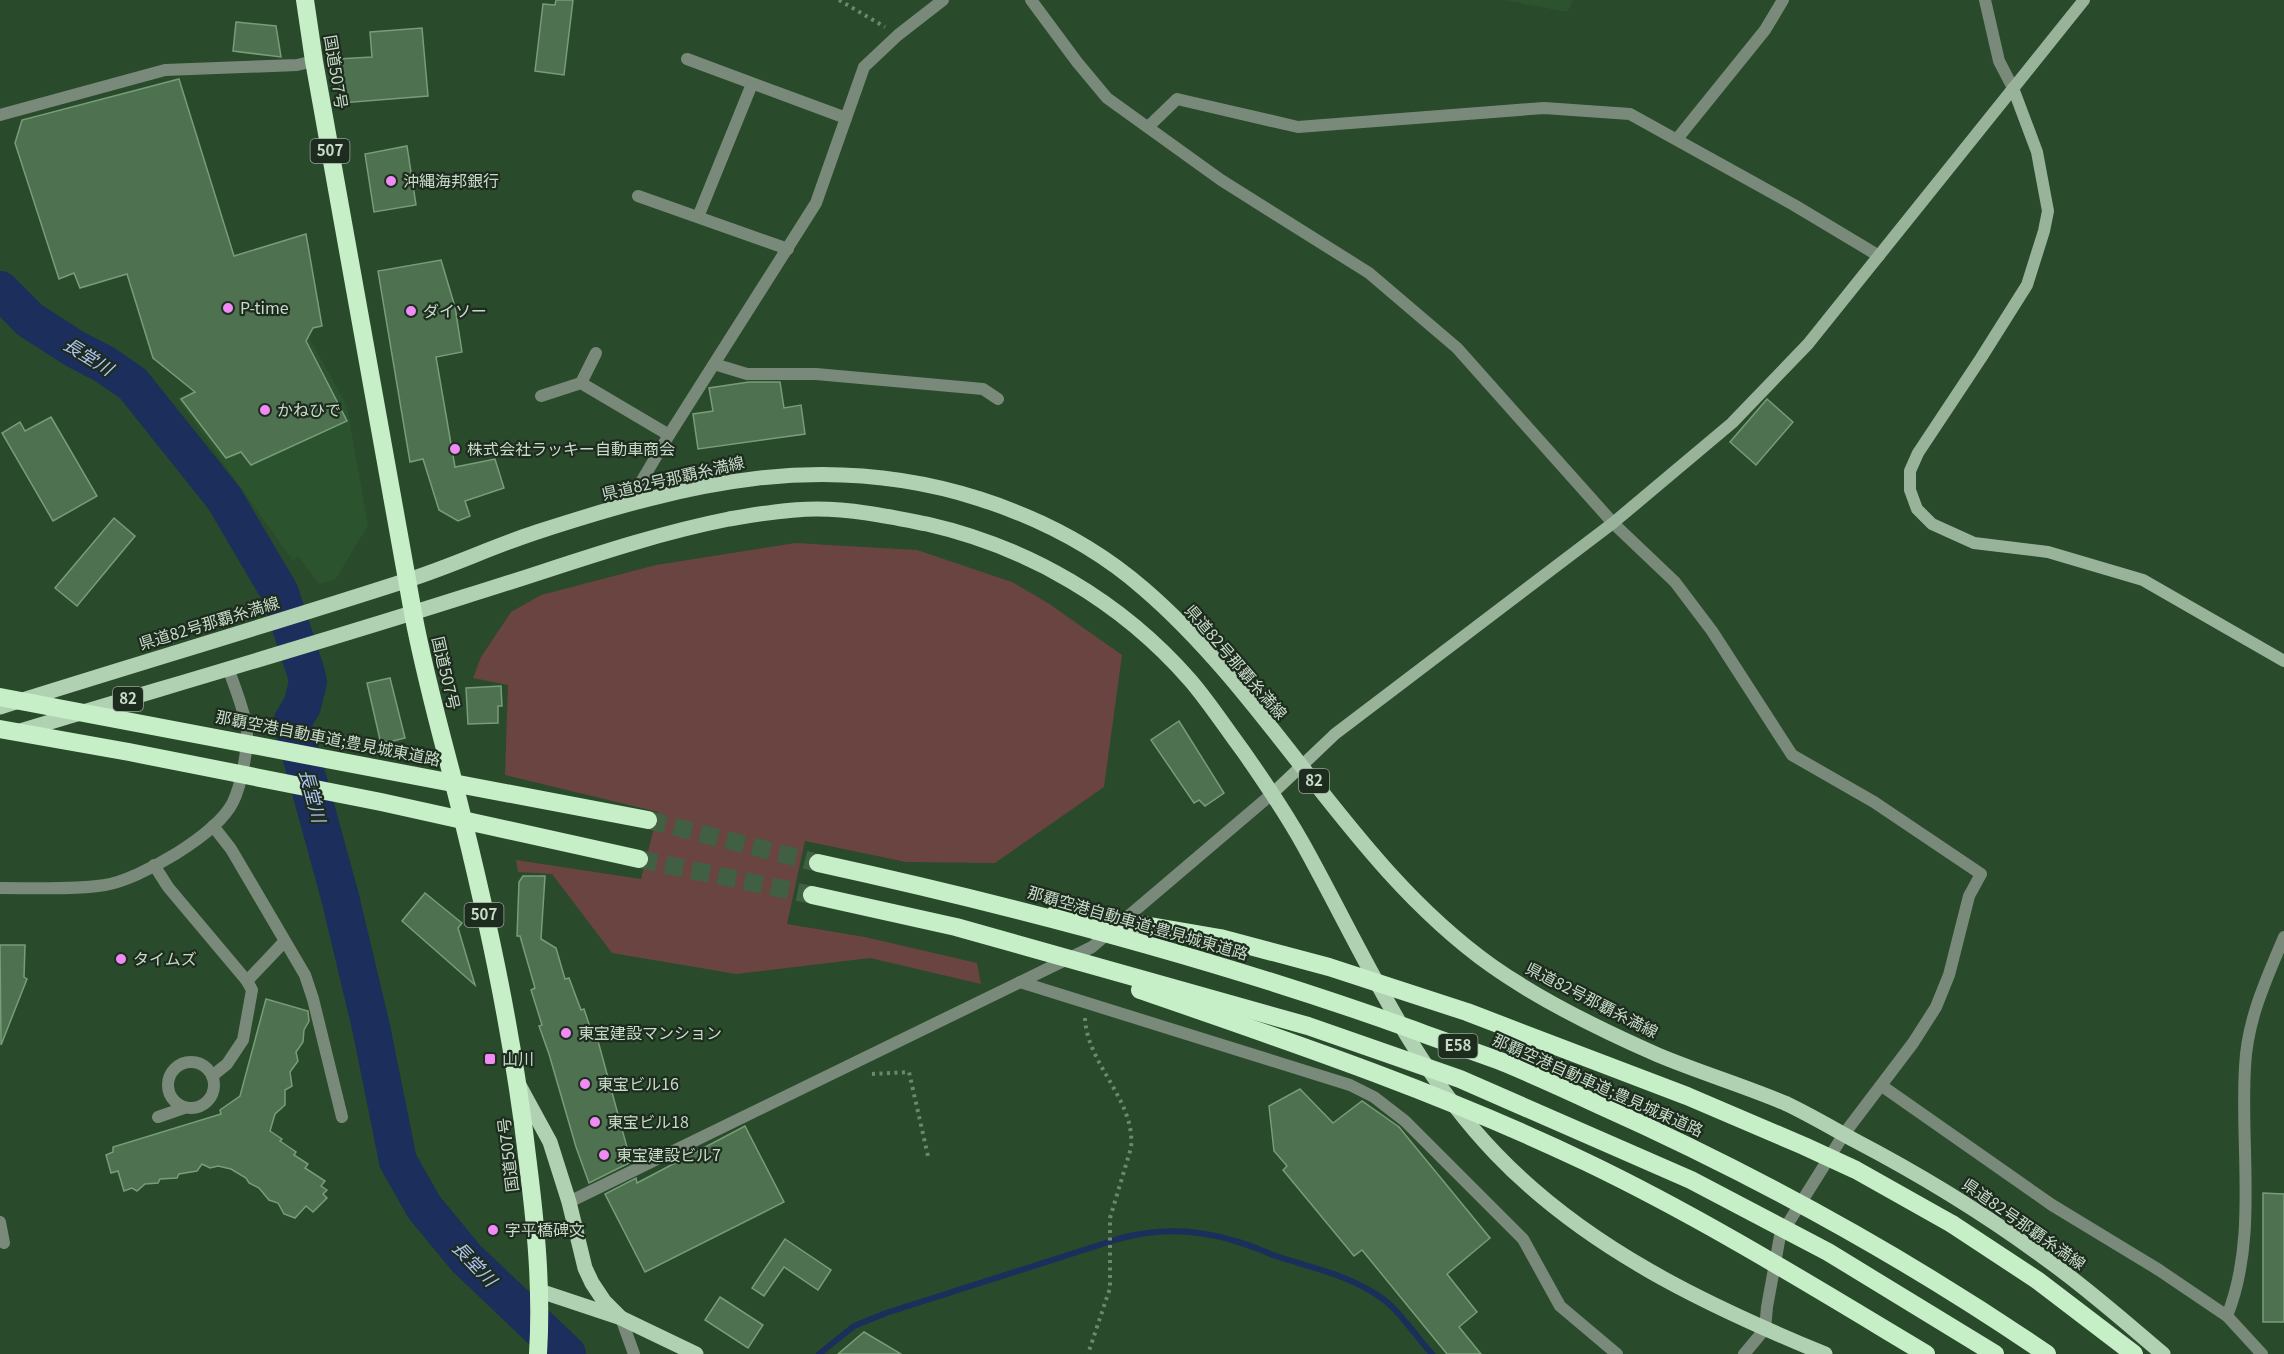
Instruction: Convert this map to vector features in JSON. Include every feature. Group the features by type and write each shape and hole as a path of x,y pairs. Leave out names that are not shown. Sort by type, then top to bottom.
{"highway":[{"name":"国道507号","path":"305,0 413,613 426,678 493,951 519,1084 537,1237 540,1293 538,1354"},
{"name":"那覇空港自動車道;豊見城東道路","path":"0,697 648,820"},
{"path":"0,729 381,802 639,859"},
{"name":"那覇空港自動車道;豊見城東道路","path":"818,863 957,893 1145,944 1323,997 1506,1063 1680,1141 1841,1224 2000,1322 2047,1354"},
{"path":"957,893 1220,938 1329,968 1467,1012 1687,1096 1856,1170 1952,1224 2037,1280 2134,1354"},
{"name":"E58","path":"812,895 956,927 1308,1026 1460,1079 1691,1180 1828,1252 1995,1354"},
{"path":"956,927 1359,1066 1499,1122 1588,1163 1674,1208 1787,1271 1926,1354"}],"main road":[{"name":"県道82号那覇糸満線","path":"0,707 321,608 461,562 532,534 638,501 736,479 764,476 813,474 865,476 936,486 1014,510 1076,541 1110,562 1142,587 1208,651 1387,873 1437,922 1488,963 1532,993 1581,1018 1660,1055 1788,1105 1899,1164 1979,1212 2049,1261 2163,1354"},
{"name":"82","path":"0,738 413,613 588,556 701,525 758,514 817,509 889,516 959,531 1025,557 1096,596 1143,634 1185,674 1209,703 1273,793 1406,1036 1457,1108 1496,1154 1544,1198 1593,1238 1648,1271 1765,1329 1825,1354"},
{"path":"519,1084 550,1142 569,1202 585,1268 604,1301 621,1318"},
{"path":"540,1293 621,1318 696,1354"}],"street":[{"path":"638,501 639,487 669,435 816,203 864,67 898,35 943,0"},
{"path":"1031,0 1107,98 1221,180 1370,273 1457,348 1613,523 1675,582 1712,631 1792,755 1874,802 1981,874 1969,896 1949,975 1936,1007 1882,1086 1844,1134 1828,1163 1780,1236 1765,1329 1744,1354"},
{"path":"1677,139 1765,30 1783,0"},
{"path":"1985,0 1999,61 2013,88 2037,152 2048,211 2027,285 1910,471 1910,490 1917,509 1932,524 1974,543 2048,552 2142,580 2284,661"},
{"path":"569,1202 1092,947 1273,793 1335,734 1613,523 1732,423 1808,344 2084,0"},
{"path":"687,59 846,118"},
{"path":"0,115 165,70 297,65 314,61"},
{"path":"698,217 752,84"},
{"path":"1148,127 1177,99 1298,127 1544,108 1630,114 1879,256"},
{"path":"638,196 788,249"},
{"path":"541,396 580,383 596,353"},
{"path":"714,364 747,374 816,374 983,389 998,399"},
{"path":"580,383 669,435"},
{"path":"0,888 78,887 107,884 154,865 184,849 213,826 233,802 244,764 247,730 229,669"},
{"path":"213,826 231,849 305,975 342,1117"},
{"path":"154,865 168,887 247,981 252,990 243,1040 227,1064 213,1076"},
{"path":"2227,1316 2237,1292 2244,1244 2244,1100 2249,1032 2258,1000 2284,937"},
{"path":"247,981 284,942"},
{"path":"1020,982 1350,1085 1374,1097 1404,1121 1523,1239 1560,1306 1617,1354"},
{"path":"158,1117 184,1108 199,1107 211,1098 214,1091 213,1076 208,1070 194,1062 179,1065 173,1070 167,1085 172,1099 184,1108"},
{"path":"1882,1086 2052,1205 2159,1270 2227,1316 2262,1354"},
{"path":"0,1222 4,1243"},
{"path":"621,1318 634,1354"}],"path":[{"path":"839,0 898,35"},
{"path":"1086,1003 1085,1020 1088,1035 1126,1113 1132,1136 1131,1148 1110,1218 1110,1288 1088,1354"},
{"path":"852,1064 856,1074 909,1072 928,1156"}],"shaded area":[{"path":"1503,0 1574,0 1567,12"},
{"path":"309,337 347,406 368,525 336,579 319,584 298,556 293,561 177,398"},
{"path":"795,543 917,550 1012,582 1048,603 1122,655 1104,787 995,863 906,862 805,841 787,924 865,937 977,963 981,984 870,958 736,974 612,953 552,874 518,872 516,860 641,879 658,812 505,775 508,685 473,678 481,657 511,612 541,595 656,565"}],"building":[{"path":"556,0 573,0 564,75 535,71 543,4 555,5"},
{"path":"236,22 276,26 281,57 233,51"},
{"path":"422,28 428,96 341,103 337,59 372,57 370,32"},
{"path":"179,79 234,256 306,234 322,326 313,328 306,341 347,421 251,465 241,452 226,458 181,399 195,392 153,358 127,274 80,288 74,273 59,279 15,143 22,120"},
{"name":"沖縄海邦銀行","path":"407,146 416,205 374,212 365,154"},
{"path":"441,260 455,307 462,352 436,357 455,467 495,459 504,488 465,501 470,516 458,521 439,510 423,459 410,462 378,271"},
{"path":"749,382 780,382 784,408 801,405 805,434 698,449 693,414 713,411 709,388"},
{"path":"1767,399 1793,422 1756,465 1730,442"},
{"path":"51,417 97,496 53,521 2,433 20,422 25,431"},
{"path":"114,518 135,536 77,606 55,588"},
{"path":"390,678 405,738 381,744 367,683"},
{"path":"501,686 502,706 498,706 498,723 468,724 466,688"},
{"path":"1179,721 1224,793 1205,806 1199,800 1194,803 1151,740"},
{"path":"523,876 545,876 541,939 556,948 565,979 569,978 581,1010 584,1009 595,1042 598,1041 631,1162 589,1183 539,1026 542,1025 531,990 535,988 520,936 517,936 519,882"},
{"path":"425,893 462,923 458,928 475,985 402,921"},
{"path":"0,945 25,945 24,977 27,979 1,1045"},
{"path":"266,999 308,1011 309,1021 304,1030 303,1042 296,1052 298,1061 290,1072 292,1086 285,1090 285,1105 275,1114 270,1131 296,1152 294,1155 308,1164 305,1168 325,1181 321,1186 327,1190 323,1194 327,1198 313,1212 306,1206 295,1218 284,1214 278,1203 269,1200 259,1188 231,1169 218,1166 210,1168 202,1164 197,1171 179,1174 177,1178 160,1179 158,1183 145,1184 137,1191 132,1188 124,1191 118,1171 111,1173 106,1155 113,1152 113,1147 221,1114 220,1110 240,1096"},
{"path":"1300,1089 1333,1123 1362,1101 1399,1127 1490,1238 1447,1274 1477,1312 1459,1327 1481,1354 1447,1354 1362,1250 1354,1256 1283,1170 1287,1166 1274,1151 1269,1106"},
{"path":"745,1126 784,1202 645,1272 605,1194 636,1178 637,1183"},
{"path":"2263,1193 2284,1194 2284,1322 2263,1322"},
{"path":"785,1239 831,1270 818,1290 784,1267 764,1296 752,1288"},
{"path":"720,1297 763,1325 748,1348 705,1320"},
{"path":"864,1332 901,1354 838,1354"}],"waterway":[{"name":"長堂川","path":"0,290 30,320 133,384 224,498 280,593 308,682 302,706 292,722 340,897 371,1027 398,1161 424,1207 466,1258 567,1354"},
{"path":"819,1354 854,1326 886,1313 1118,1239 1147,1233 1176,1231 1206,1234 1241,1243 1335,1274 1360,1285 1389,1304 1432,1354"}],"tunnel":[{"path":"648,820 818,863"},
{"path":"639,859 812,895"}],"place":[{"name":"沖縄海邦銀行","path":"391,181"},
{"name":"P-time","path":"228,308"},
{"name":"ダイソー","path":"411,311"},
{"name":"かねひで","path":"265,410"},
{"name":"株式会社ラッキー自動車商会","path":"455,449"},
{"name":"タイムズ","path":"121,959"},
{"name":"東宝建設マンション","path":"566,1033"},
{"name":"山川","path":"490,1059"},
{"name":"東宝ビル16","path":"585,1084"},
{"name":"東宝ビル18","path":"595,1122"},
{"name":"東宝建設ビル7","path":"604,1155"},
{"name":"字平橋碑文","path":"493,1230"}]}
